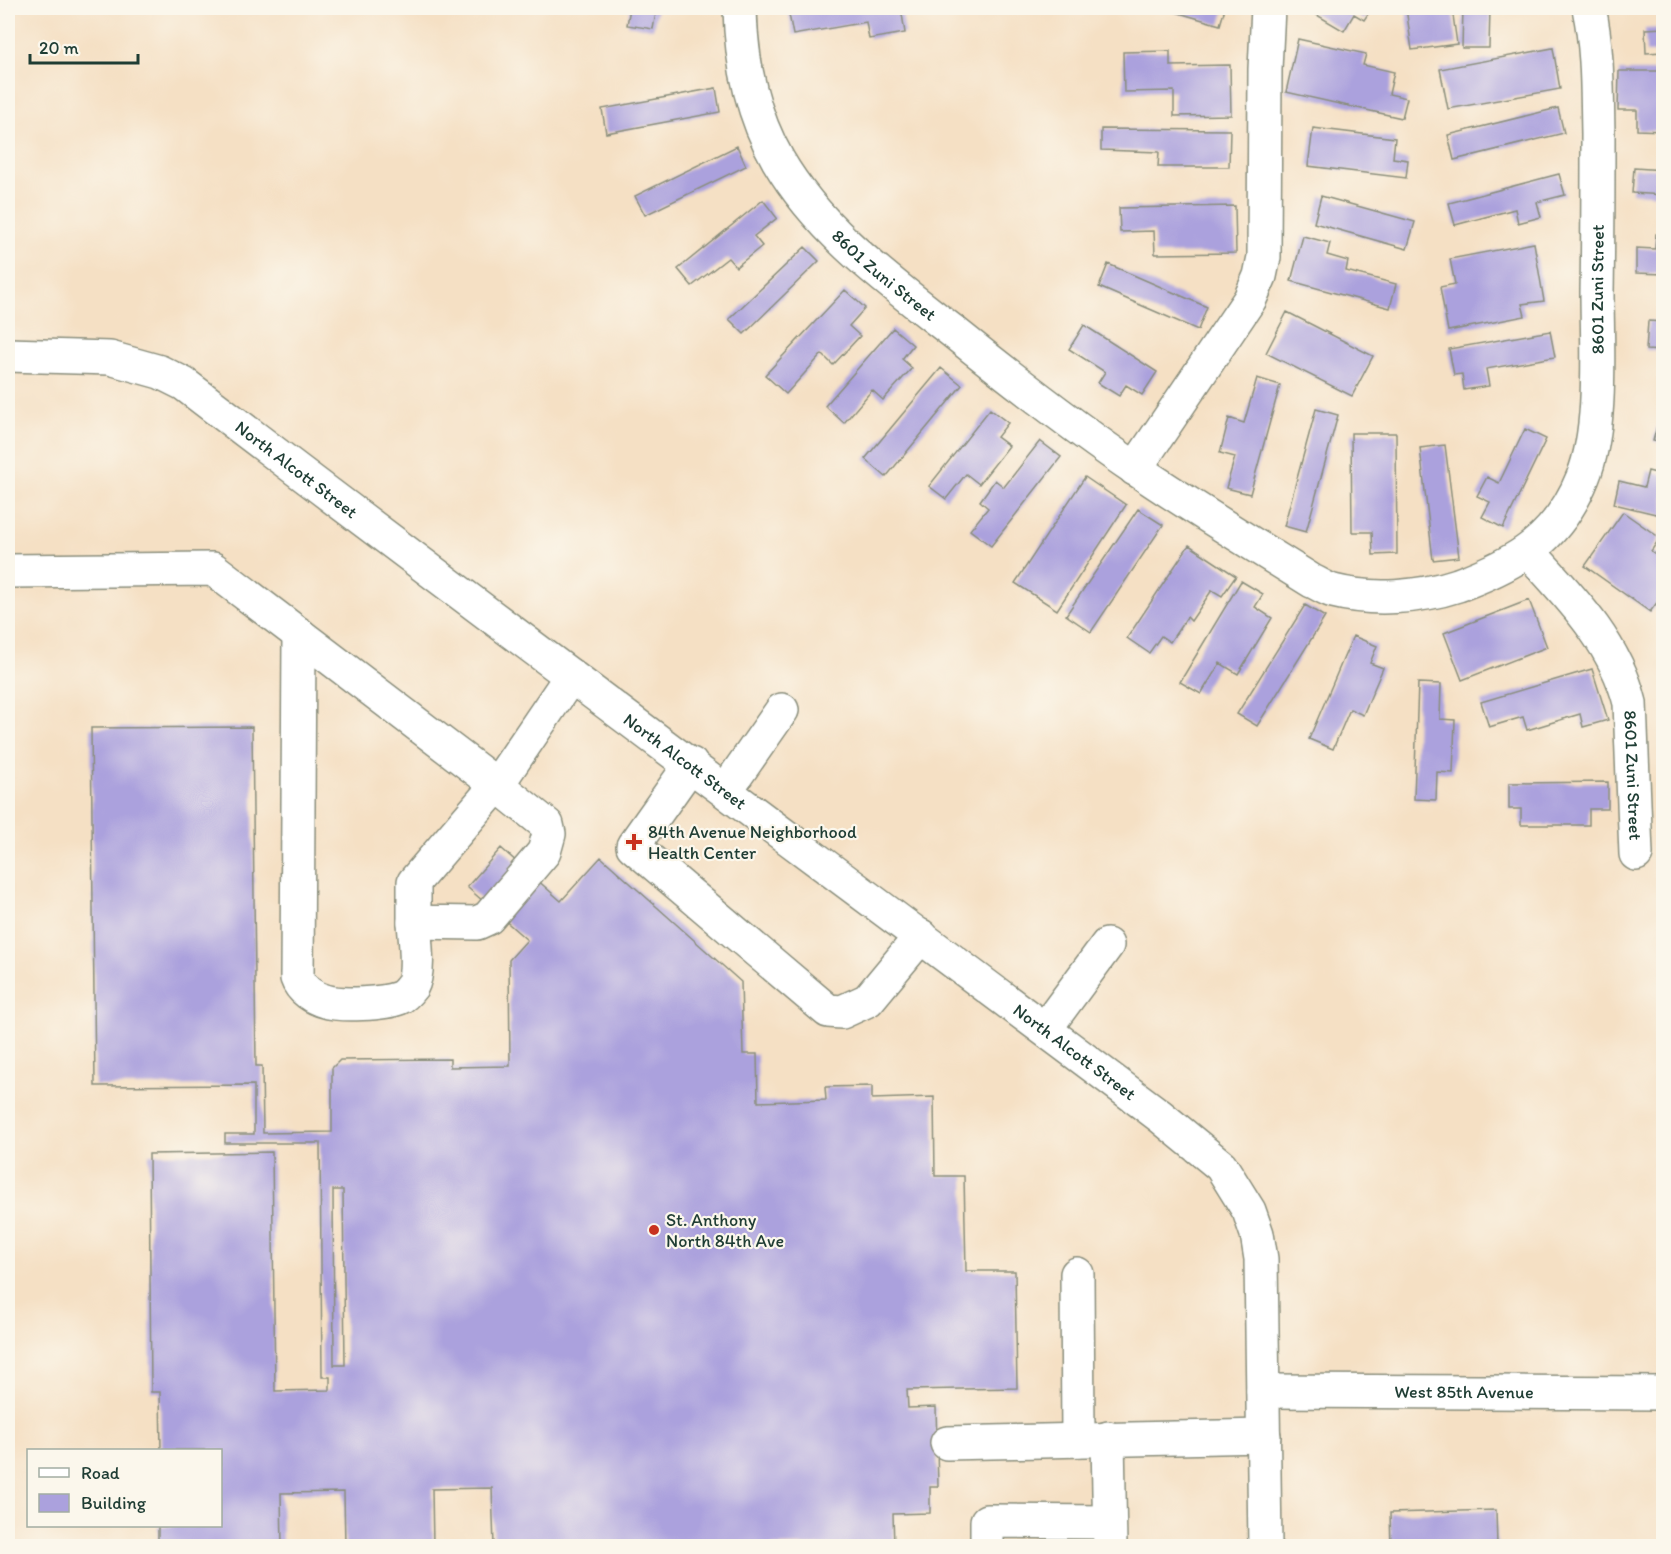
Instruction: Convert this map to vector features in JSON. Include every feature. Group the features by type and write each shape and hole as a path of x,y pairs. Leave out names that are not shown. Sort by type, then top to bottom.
{"street":[{"name":"8601 Zuni Street","path":"740,8 741,44 753,107 777,159 805,200 834,234 999,368 1135,469 1312,581 1331,590 1368,596 1402,596 1445,589 1491,573 1529,552 1548,534 1568,505 1583,476 1592,443 1596,397 1597,58 1589,8"},
{"path":"1135,469 1250,299 1260,276 1264,256 1265,69 1268,8"},
{"name":"North Alcott Street","path":"8,354 110,358 153,369 184,384 453,589 1161,1116 1221,1166 1249,1212 1257,1234 1261,1258 1265,1546"},
{"name":"8601 Zuni Street","path":"1529,552 1570,597 1603,639 1624,680 1630,703 1636,854"},
{"path":"8,571 213,569 547,825 549,834 544,852 488,918 477,923 414,922"},
{"path":"299,634 297,978 299,984 327,1002 382,1001 400,998 411,988 416,977 414,882 497,785 571,676"},
{"path":"726,790 782,710"},
{"path":"691,764 633,846 828,1011 842,1012 868,1000 921,936"},
{"path":"1045,1029 1107,945"},
{"path":"987,1546 987,1521 1109,1534 1093,1439 1077,1274"},
{"name":"West 85th Avenue","path":"1263,1391 1664,1393"},
{"path":"947,1443 1264,1436"}],"building":[{"path":"630,8 657,8 653,29 627,25"},
{"path":"901,8 905,33 869,39 866,22 793,35 788,9"},
{"path":"1162,8 1225,8 1220,25"},
{"path":"1305,8 1372,8 1364,20 1354,14 1344,31"},
{"path":"1406,8 1452,8 1457,44 1412,50"},
{"path":"1463,8 1490,8 1489,48 1462,48"},
{"path":"1664,28 1664,52 1646,53 1645,29"},
{"path":"1298,39 1366,54 1363,65 1394,72 1389,94 1407,98 1402,118 1286,92"},
{"path":"1553,48 1560,89 1448,109 1440,69"},
{"path":"1170,51 1170,66 1230,65 1231,115 1174,116 1174,91 1124,92 1123,52"},
{"path":"1619,71 1664,71 1664,131 1637,130 1637,110 1618,110"},
{"path":"716,88 720,112 606,133 602,109"},
{"path":"1558,108 1564,133 1454,160 1448,135"},
{"path":"1313,128 1395,138 1393,158 1408,160 1406,178 1308,166"},
{"path":"1101,129 1230,130 1229,167 1158,167 1159,152 1101,150"},
{"path":"737,146 746,166 645,215 635,196"},
{"path":"1634,168 1664,170 1664,195 1632,193"},
{"path":"1559,174 1565,195 1537,202 1541,217 1518,223 1515,209 1455,225 1449,203"},
{"path":"1321,196 1415,222 1407,249 1314,223"},
{"path":"763,200 777,218 754,236 762,246 736,267 728,258 692,286 678,269"},
{"path":"1235,206 1236,253 1155,254 1154,231 1120,232 1119,208"},
{"path":"1656,234 1664,234 1664,274 1636,273 1636,248 1655,249"},
{"path":"1303,236 1330,243 1327,255 1348,261 1346,271 1396,284 1390,308 1291,281"},
{"path":"1534,243 1544,301 1522,304 1525,316 1448,331 1440,287 1455,284 1450,259"},
{"path":"805,247 819,261 744,334 729,319"},
{"path":"1108,264 1207,307 1198,330 1099,287"},
{"path":"845,290 865,308 849,326 860,336 833,365 822,354 786,394 765,375"},
{"path":"1287,312 1373,356 1352,396 1266,353"},
{"path":"1648,321 1664,322 1664,351 1646,350"},
{"path":"1084,325 1157,372 1142,395 1126,385 1119,396 1098,383 1105,372 1069,349"},
{"path":"893,328 913,345 902,359 912,368 883,400 872,390 844,423 825,406"},
{"path":"1550,331 1555,357 1486,369 1489,386 1464,390 1462,374 1454,375 1449,349"},
{"path":"941,368 962,385 886,477 865,459"},
{"path":"1257,378 1280,385 1250,494 1226,488 1235,457 1220,453 1229,418 1244,423"},
{"path":"1664,404 1664,443 1653,441"},
{"path":"990,409 1008,423 997,437 1009,446 979,484 966,474 946,499 929,486"},
{"path":"1316,409 1338,415 1306,532 1284,526"},
{"path":"1525,429 1546,439 1503,528 1482,517 1490,502 1477,496 1487,477 1499,483"},
{"path":"1351,433 1396,433 1397,554 1373,555 1372,532 1352,532"},
{"path":"1040,441 1061,457 991,546 970,530 988,508 980,501 995,480 1004,487"},
{"path":"1445,445 1459,557 1433,560 1420,448"},
{"path":"1648,471 1664,475 1664,516 1614,504 1619,481 1644,487"},
{"path":"1085,477 1126,505 1057,610 1015,583"},
{"path":"1138,509 1163,525 1091,632 1066,615"},
{"path":"1623,512 1660,538 1651,551 1664,560 1664,593 1650,612 1585,566"},
{"path":"1189,545 1236,576 1222,596 1212,590 1191,621 1187,617 1170,642 1161,636 1149,653 1127,638"},
{"path":"1241,581 1263,594 1255,607 1272,618 1238,674 1220,663 1201,694 1180,682"},
{"path":"1529,600 1547,647 1462,680 1444,633"},
{"path":"1305,605 1325,617 1257,726 1237,714"},
{"path":"1353,636 1377,646 1370,663 1383,668 1363,715 1350,709 1333,749 1309,739"},
{"path":"1592,669 1608,720 1583,727 1580,714 1527,730 1523,717 1489,727 1481,702"},
{"path":"1418,683 1441,684 1440,719 1455,720 1453,773 1437,772 1436,800 1414,799"},
{"name":"St. Anthony North 84th Ave","path":"252,727 256,1066 262,1066 263,1133 332,1132 332,1068 340,1060 450,1059 450,1067 510,1066 509,960 527,940 467,887 501,848 561,901 601,857 741,982 743,1054 757,1054 758,1102 826,1100 825,1087 872,1086 872,1099 934,1097 935,1176 964,1176 966,1271 1015,1271 1017,1388 907,1390 908,1408 936,1407 938,1487 930,1487 930,1513 893,1514 894,1546 494,1546 492,1488 432,1489 433,1546 345,1546 344,1492 281,1493 282,1546 158,1546 158,1527 222,1527 222,1449 161,1449 160,1392 151,1392 149,1154 272,1152 275,1391 330,1390 330,1377 322,1377 320,1143 225,1143 225,1134 254,1134 254,1085 95,1086 91,728","holes":["333,1190 343,1190 345,1365 334,1365"]},
{"path":"1608,782 1608,809 1589,809 1589,825 1521,825 1521,809 1509,809 1509,783"},
{"path":"1496,1510 1497,1546 1391,1546 1390,1513"}],"place":[{"name":"84th Avenue Neighborhood Health Center","path":"634,842"},
{"name":"St. Anthony North 84th Ave","path":"654,1230"}]}
